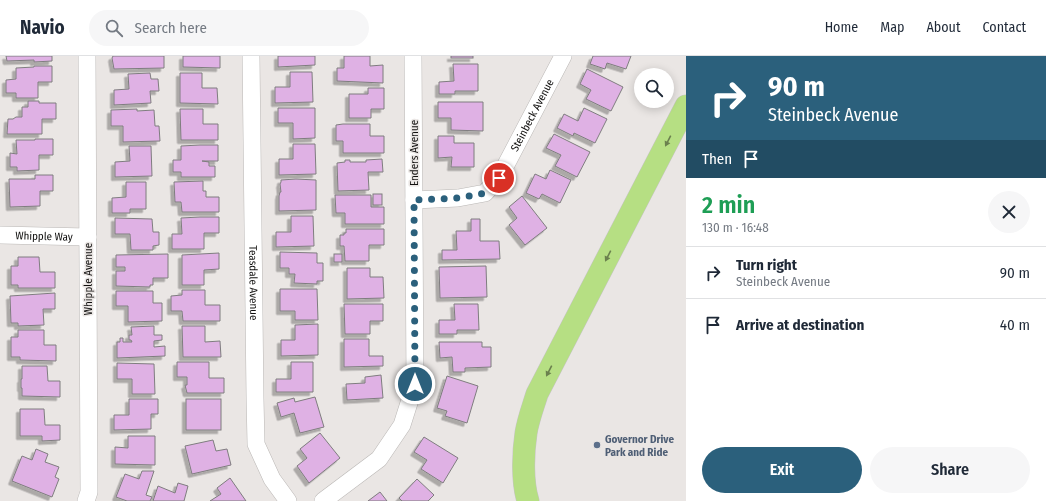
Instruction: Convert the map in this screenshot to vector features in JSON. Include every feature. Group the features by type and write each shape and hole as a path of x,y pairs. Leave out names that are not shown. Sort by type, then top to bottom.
{"highway":[{"path":"528,501 526,496 524,461 526,432 537,394 686,106"}],"street":[{"name":"Whipple Avenue","path":"86,501 89,492 87,56"},
{"name":"Teasdale Avenue","path":"251,56 254,398 256,444 272,479 288,501"},
{"name":"Enders Avenue","path":"322,501 379,459 402,424 415,384 413,56"},
{"name":"Steinbeck Avenue","path":"414,200 458,198 485,193 499,178 563,56"},
{"name":"Whipple Way","path":"0,235 88,237"}],"building":[{"path":"6,56 52,56 52,61 7,61"},
{"path":"113,56 164,56 164,68 114,69"},
{"path":"183,56 220,56 220,68 183,67"},
{"path":"278,56 315,56 315,65 278,67"},
{"path":"344,56 370,56 370,66 383,65 383,83 337,81 337,68 344,68"},
{"path":"451,56 473,56 473,58 451,58"},
{"path":"593,56 631,56 626,69 607,63 605,69 590,64"},
{"path":"453,64 478,64 478,91 455,91 455,94 439,94 439,82 454,81"},
{"path":"52,66 52,82 38,82 38,98 16,98 16,93 6,93 6,80 16,79 16,68"},
{"path":"587,69 623,87 611,111 586,99 591,90 580,84"},
{"path":"290,72 312,72 313,102 275,103 275,87 290,87"},
{"path":"150,73 151,79 158,79 159,91 150,91 151,103 114,105 114,90 129,89 128,74"},
{"path":"180,73 202,73 202,88 217,88 218,104 180,103"},
{"path":"368,88 384,88 384,109 371,109 371,118 349,118 349,94 368,94"},
{"path":"28,101 39,101 39,103 56,103 56,119 42,119 42,134 7,134 8,119 22,117 22,107 28,107"},
{"path":"438,102 483,102 483,131 451,130 451,118 438,118"},
{"path":"278,108 315,108 315,138 293,139 293,123 278,123"},
{"path":"584,108 607,119 595,143 574,133 573,136 557,128 564,114 578,121"},
{"path":"137,109 137,111 154,110 155,126 159,126 160,141 123,142 123,126 111,126 111,110"},
{"path":"180,109 203,109 203,124 218,124 218,140 181,140"},
{"path":"370,124 370,136 384,136 384,153 343,153 343,141 336,141 336,125"},
{"path":"554,134 590,152 577,177 555,166 561,155 546,148"},
{"path":"438,136 454,136 454,143 474,143 474,167 451,167 452,157 438,158"},
{"path":"53,139 53,155 39,155 39,170 17,171 17,167 10,167 10,153 17,154 16,140"},
{"path":"293,144 315,144 316,174 279,175 279,159 293,159"},
{"path":"218,145 218,161 202,161 209,162 209,166 215,166 215,177 181,177 181,172 173,172 173,160 181,160 181,146"},
{"path":"129,146 151,146 152,176 115,177 115,162 130,161"},
{"path":"382,159 383,172 368,172 369,190 338,191 337,163 345,162 345,160 350,160 350,162 366,162 366,160"},
{"path":"550,170 571,180 560,203 542,194 539,199 526,193 535,174 546,179"},
{"path":"35,175 53,175 53,191 40,191 40,206 10,207 9,179 35,179"},
{"path":"281,180 316,180 316,210 279,211"},
{"path":"203,181 203,191 206,191 206,197 219,197 219,212 182,212 181,202 175,202 174,182"},
{"path":"126,182 146,182 146,209 130,209 130,213 112,213 112,198 126,197"},
{"path":"373,194 382,194 382,205 373,205"},
{"path":"335,195 371,195 371,207 384,207 384,224 345,224 345,213 336,213"},
{"path":"522,196 547,228 525,245 509,225 517,218 509,207"},
{"path":"291,216 313,216 314,246 276,247 276,232 291,232"},
{"path":"219,217 219,233 204,233 204,249 172,249 172,234 182,234 181,218"},
{"path":"115,218 152,219 153,232 159,232 159,245 153,246 153,250 131,250 130,234 115,234"},
{"path":"471,219 480,219 480,241 499,241 500,259 442,260 442,250 457,250 456,231 471,231"},
{"path":"346,229 384,229 384,245 369,245 369,261 345,261 344,246 340,246 340,235 344,235 344,233 346,233"},
{"path":"280,252 317,253 317,263 323,263 323,281 317,281 317,284 294,283 295,274 289,274 289,268 280,268"},
{"path":"219,253 219,269 204,270 204,285 182,285 182,255"},
{"path":"168,254 168,278 153,278 153,285 150,285 150,287 116,286 116,271 125,271 125,267 116,267 116,255"},
{"path":"334,254 342,254 342,262 334,262"},
{"path":"18,257 39,257 40,272 55,272 55,288 18,288 18,285 11,285 11,266 18,266"},
{"path":"486,266 487,297 440,298 439,267"},
{"path":"347,268 370,268 370,277 383,277 384,298 347,299"},
{"path":"280,289 317,289 318,320 295,320 295,311 280,311"},
{"path":"182,290 205,290 205,305 220,305 220,321 183,321 182,311 171,311 171,296 182,295"},
{"path":"116,291 153,291 153,303 162,303 162,321 128,322 128,306 116,306"},
{"path":"55,293 55,309 43,309 44,325 18,326 18,323 11,323 10,296"},
{"path":"344,304 383,304 383,321 370,321 370,334 345,334"},
{"path":"454,304 478,304 479,330 457,330 457,334 439,334 439,320 455,320"},
{"path":"318,324 318,355 281,356 281,340 295,340 295,325"},
{"path":"154,326 154,335 162,335 162,340 154,341 154,347 165,346 165,356 117,358 117,342 120,342 120,338 123,338 123,342 132,342 129,340 129,335 132,335 131,327"},
{"path":"182,326 205,326 205,342 220,341 221,357 183,357"},
{"path":"18,330 44,330 44,345 56,345 56,361 20,360 20,357 11,357 11,337 18,337"},
{"path":"344,339 369,339 369,356 383,356 383,366 344,367"},
{"path":"439,342 482,342 482,347 491,347 491,367 465,368 465,372 453,372 452,357 440,358"},
{"path":"177,362 209,362 209,378 224,378 224,393 187,393 185,385 187,385 187,377 177,377"},
{"path":"291,362 313,362 313,392 276,392 276,379 291,379"},
{"path":"117,363 154,364 155,394 132,394 132,379 117,379"},
{"path":"22,366 47,366 48,381 60,381 60,397 22,396"},
{"path":"381,375 383,398 347,400 346,384 365,383 365,377"},
{"path":"447,376 478,386 467,423 445,416 447,411 437,408"},
{"path":"315,397 324,427 300,433 294,413 281,417 277,403 294,398 295,402"},
{"path":"129,399 158,399 158,414 151,414 151,429 114,430 114,415 129,415"},
{"path":"186,399 221,399 221,430 186,430"},
{"path":"20,409 44,409 45,425 60,425 60,440 42,441 42,436 20,436"},
{"path":"320,433 340,458 309,483 297,466 307,458 300,449"},
{"path":"128,436 155,436 155,465 115,464 115,447 128,448"},
{"path":"424,437 458,458 443,483 421,469 427,460 414,452"},
{"path":"213,440 216,451 227,449 231,465 192,474 185,446"},
{"path":"36,449 48,454 45,462 59,467 55,477 59,479 52,497 12,481 22,456 32,460"},
{"path":"142,471 154,471 146,495 152,497 150,501 127,501 116,497 125,474 139,479"},
{"path":"230,478 246,501 210,501 221,494 217,488"},
{"path":"417,479 434,495 428,501 402,501 399,498"},
{"path":"178,483 188,486 184,501 153,501 158,486 175,493"},
{"path":"380,492 387,501 368,501"}],"place":[{"name":"Governor Drive Park and Ride","path":"597,445"}],"route":[{"path":"415,384 414,200 458,198 485,193 499,178"}]}
